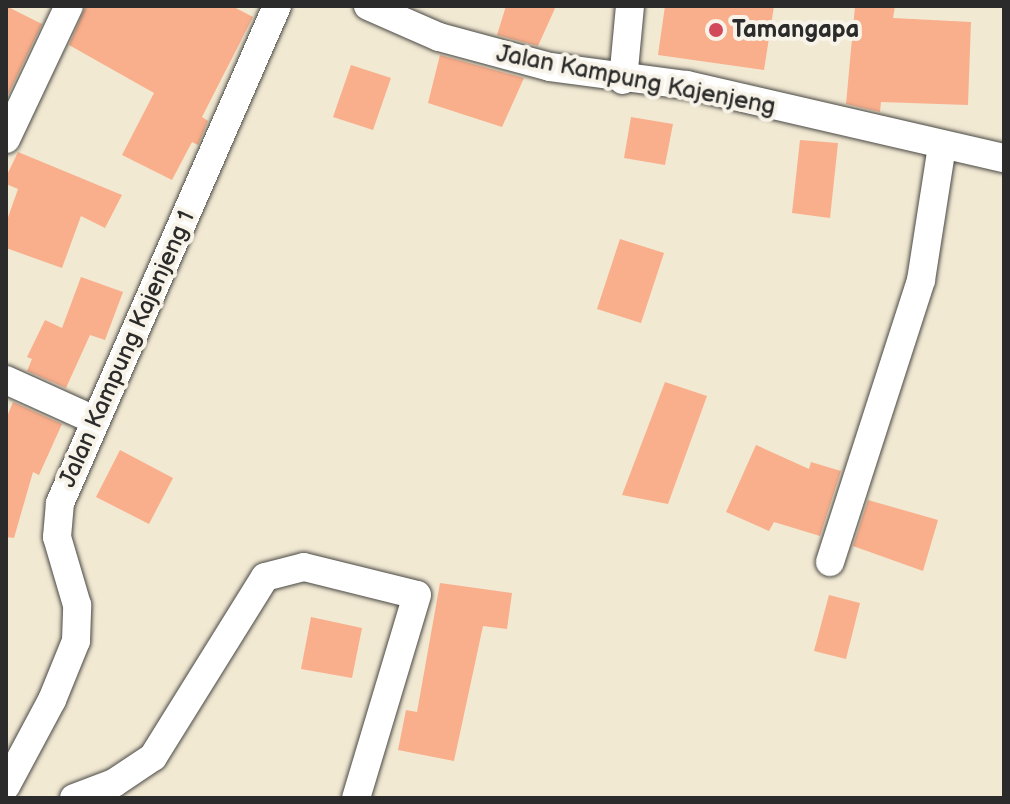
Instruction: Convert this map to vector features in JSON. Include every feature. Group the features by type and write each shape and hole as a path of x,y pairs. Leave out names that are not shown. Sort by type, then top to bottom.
{"street":[{"path":"6,139 69,6"},
{"name":"Jalan Kampung Kajenjeng 1","path":"6,786 52,700 76,641 77,605 57,537 60,503 277,6"},
{"name":"Jalan Kampung Kajenjeng","path":"368,6 439,37 550,67 623,80 687,85 1004,158"},
{"path":"623,80 630,6"},
{"path":"830,562 921,280 942,146"},
{"path":"6,380 94,420"},
{"path":"74,798 114,783 153,757 265,577 304,567 417,595 356,798"}],"building":[{"path":"6,6 42,24 6,99"},
{"path":"86,6 232,6 253,17 202,117 208,121 198,145 192,142 172,180 122,155 154,93 69,45"},
{"path":"506,6 556,6 538,46 497,35"},
{"name":"Tamangapa","path":"665,6 774,6 764,70 658,55"},
{"path":"855,6 895,6 893,18 971,22 968,105 881,102 880,112 846,104"},
{"path":"440,55 524,78 502,127 428,103"},
{"path":"351,65 391,78 373,130 333,117"},
{"path":"631,117 673,124 665,165 624,158"},
{"path":"800,140 838,143 830,218 792,213"},
{"path":"18,152 122,195 105,228 81,216 62,268 6,248 6,223 18,189 6,184 6,177"},
{"path":"620,239 664,253 641,323 597,309"},
{"path":"81,277 123,292 105,340 90,335 66,388 27,371 32,359 27,357 45,320 62,328"},
{"path":"665,382 707,396 668,504 622,495"},
{"path":"13,402 62,424 39,475 33,472 14,538 6,537 6,419"},
{"path":"756,445 809,469 811,462 841,471 820,536 774,522 769,531 726,512"},
{"path":"120,450 173,478 149,524 96,497"},
{"path":"868,500 938,520 923,571 853,546"},
{"path":"440,583 512,593 507,629 483,626 454,761 398,750 406,710 417,712"},
{"path":"829,595 860,603 846,659 814,651"},
{"path":"311,617 362,628 352,678 301,669"}],"place":[{"name":"Tamangapa","path":"716,30"}]}
